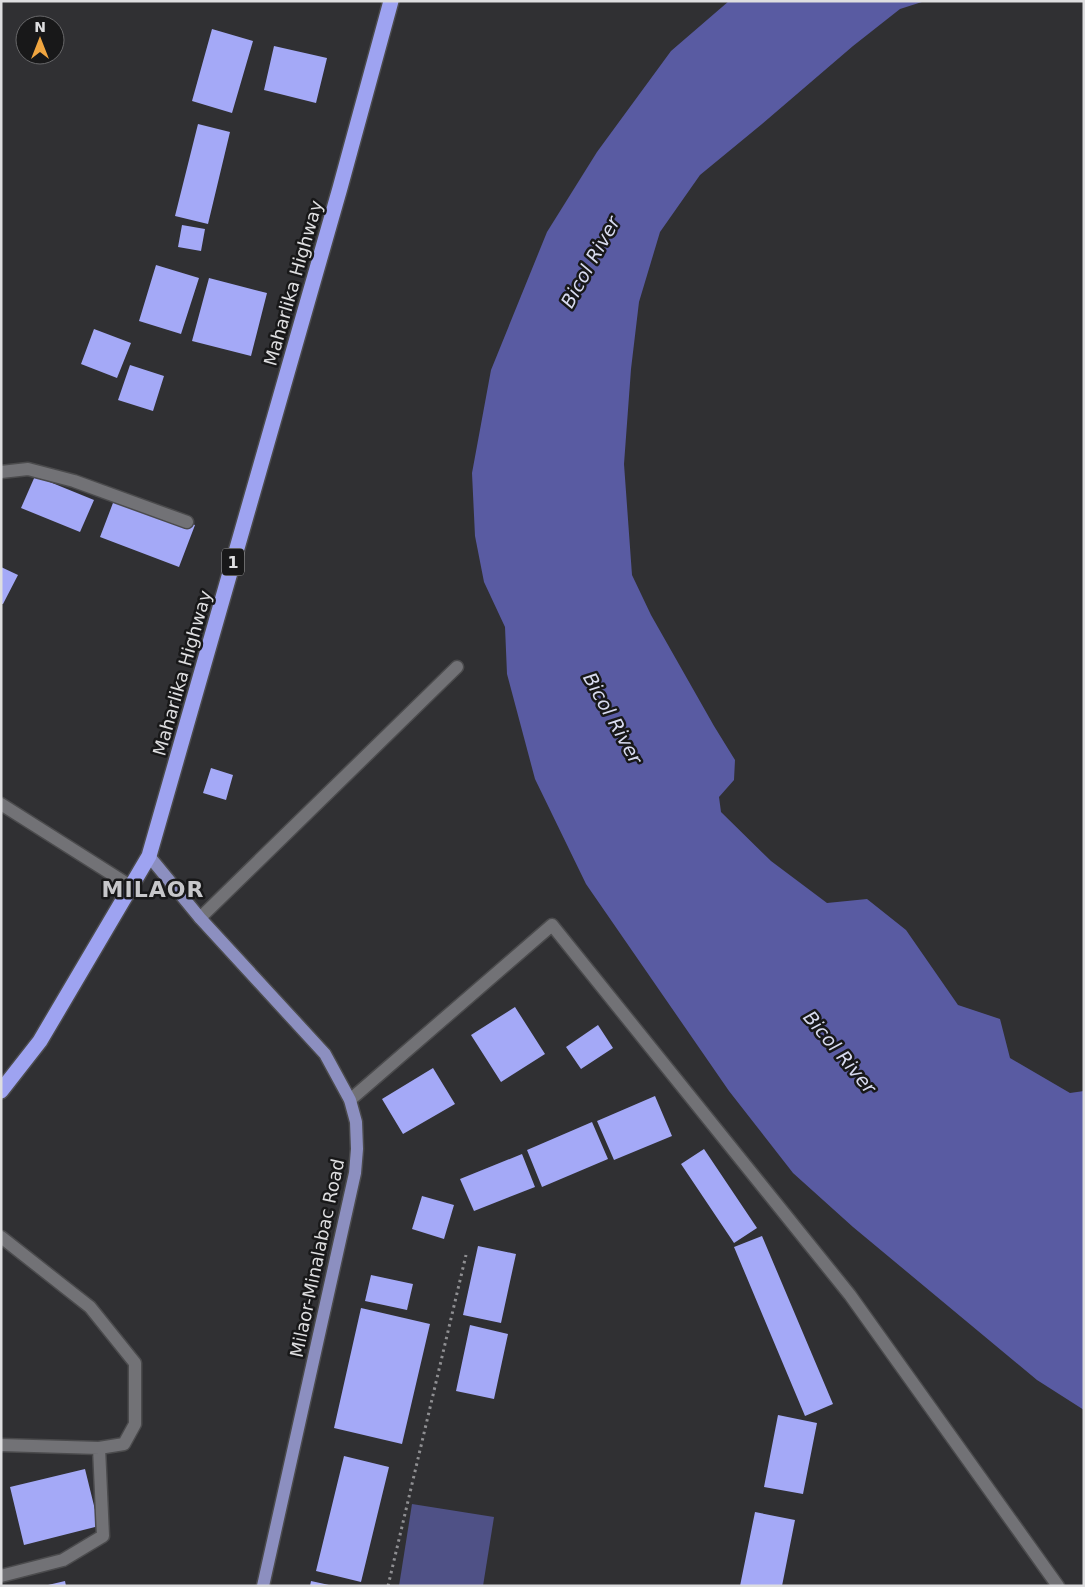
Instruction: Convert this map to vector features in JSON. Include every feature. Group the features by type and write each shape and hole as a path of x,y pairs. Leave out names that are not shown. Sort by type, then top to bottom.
{"highway":[{"name":"Maharlika Highway","path":"1,1091 40,1041 149,856 340,188 391,1"}],"main road":[{"name":"Milaor-Minalabac Road","path":"149,856 200,918 325,1054 350,1100 356,1122 357,1149 355,1174 263,1586"}],"street":[{"path":"1,472 28,469 37,471 74,481 187,522"},
{"path":"200,918 457,667"},
{"path":"1,804 132,887"},
{"path":"350,1100 552,925 850,1296 1058,1586"},
{"path":"1,1238 90,1307 135,1363 135,1424 124,1444 99,1448 1,1445"},
{"path":"1,1576 63,1560 103,1536 99,1448"}],"path":[{"path":"388,1586 466,1255"}],"shaded area":[{"path":"412,1504 494,1517 483,1586 399,1586"}],"water":[{"name":"Bicol River","path":"729,1 925,1 900,9 853,46 700,175 660,232 639,302 631,369 624,464 632,575 651,615 735,760 734,780 719,797 721,812 771,861 827,903 867,899 906,930 958,1005 1000,1019 1010,1058 1070,1093 1084,1091 1084,1410 1037,1380 853,1227 793,1173 729,1091 586,884 535,779 507,674 505,627 484,582 475,536 472,473 491,370 547,232 597,152 671,51"}],"building":[{"path":"212,29 253,41 232,113 192,101"},
{"path":"274,46 327,58 316,103 264,90"},
{"path":"198,124 230,132 208,224 175,216"},
{"path":"182,225 205,229 201,251 178,247"},
{"path":"156,265 199,278 181,334 139,321"},
{"path":"209,278 267,293 251,356 192,341"},
{"path":"94,329 131,343 117,378 81,364"},
{"path":"130,365 164,376 153,411 118,400"},
{"path":"35,476 94,500 80,532 21,508"},
{"path":"116,495 195,525 179,567 100,537"},
{"path":"1,567 18,575 3,604 1,604"},
{"path":"211,768 233,775 226,800 203,793"},
{"path":"515,1007 545,1054 501,1082 471,1035"},
{"path":"598,1025 613,1048 581,1069 566,1047"},
{"path":"433,1068 455,1104 403,1134 382,1099"},
{"path":"655,1096 672,1136 614,1160 597,1121"},
{"path":"592,1122 608,1159 542,1187 527,1150"},
{"path":"704,1149 757,1228 734,1243 681,1164"},
{"path":"522,1154 535,1187 474,1211 460,1179"},
{"path":"422,1196 454,1205 444,1239 412,1229"},
{"path":"762,1236 833,1404 805,1416 734,1247"},
{"path":"478,1246 516,1254 501,1323 463,1315"},
{"path":"371,1275 413,1284 407,1310 365,1301"},
{"path":"361,1308 430,1324 402,1444 334,1428"},
{"path":"470,1325 508,1334 494,1399 456,1391"},
{"path":"778,1415 817,1423 803,1494 764,1487"},
{"path":"344,1456 389,1467 361,1582 316,1571"},
{"path":"85,1469 99,1526 24,1545 10,1487"},
{"path":"755,1512 795,1520 782,1586 740,1586"},
{"path":"65,1581 66,1586 48,1586 48,1585"},
{"path":"311,1581 329,1585 329,1586 310,1586"}],"district":[{"name":"MILAOR","path":"153,889"}]}
